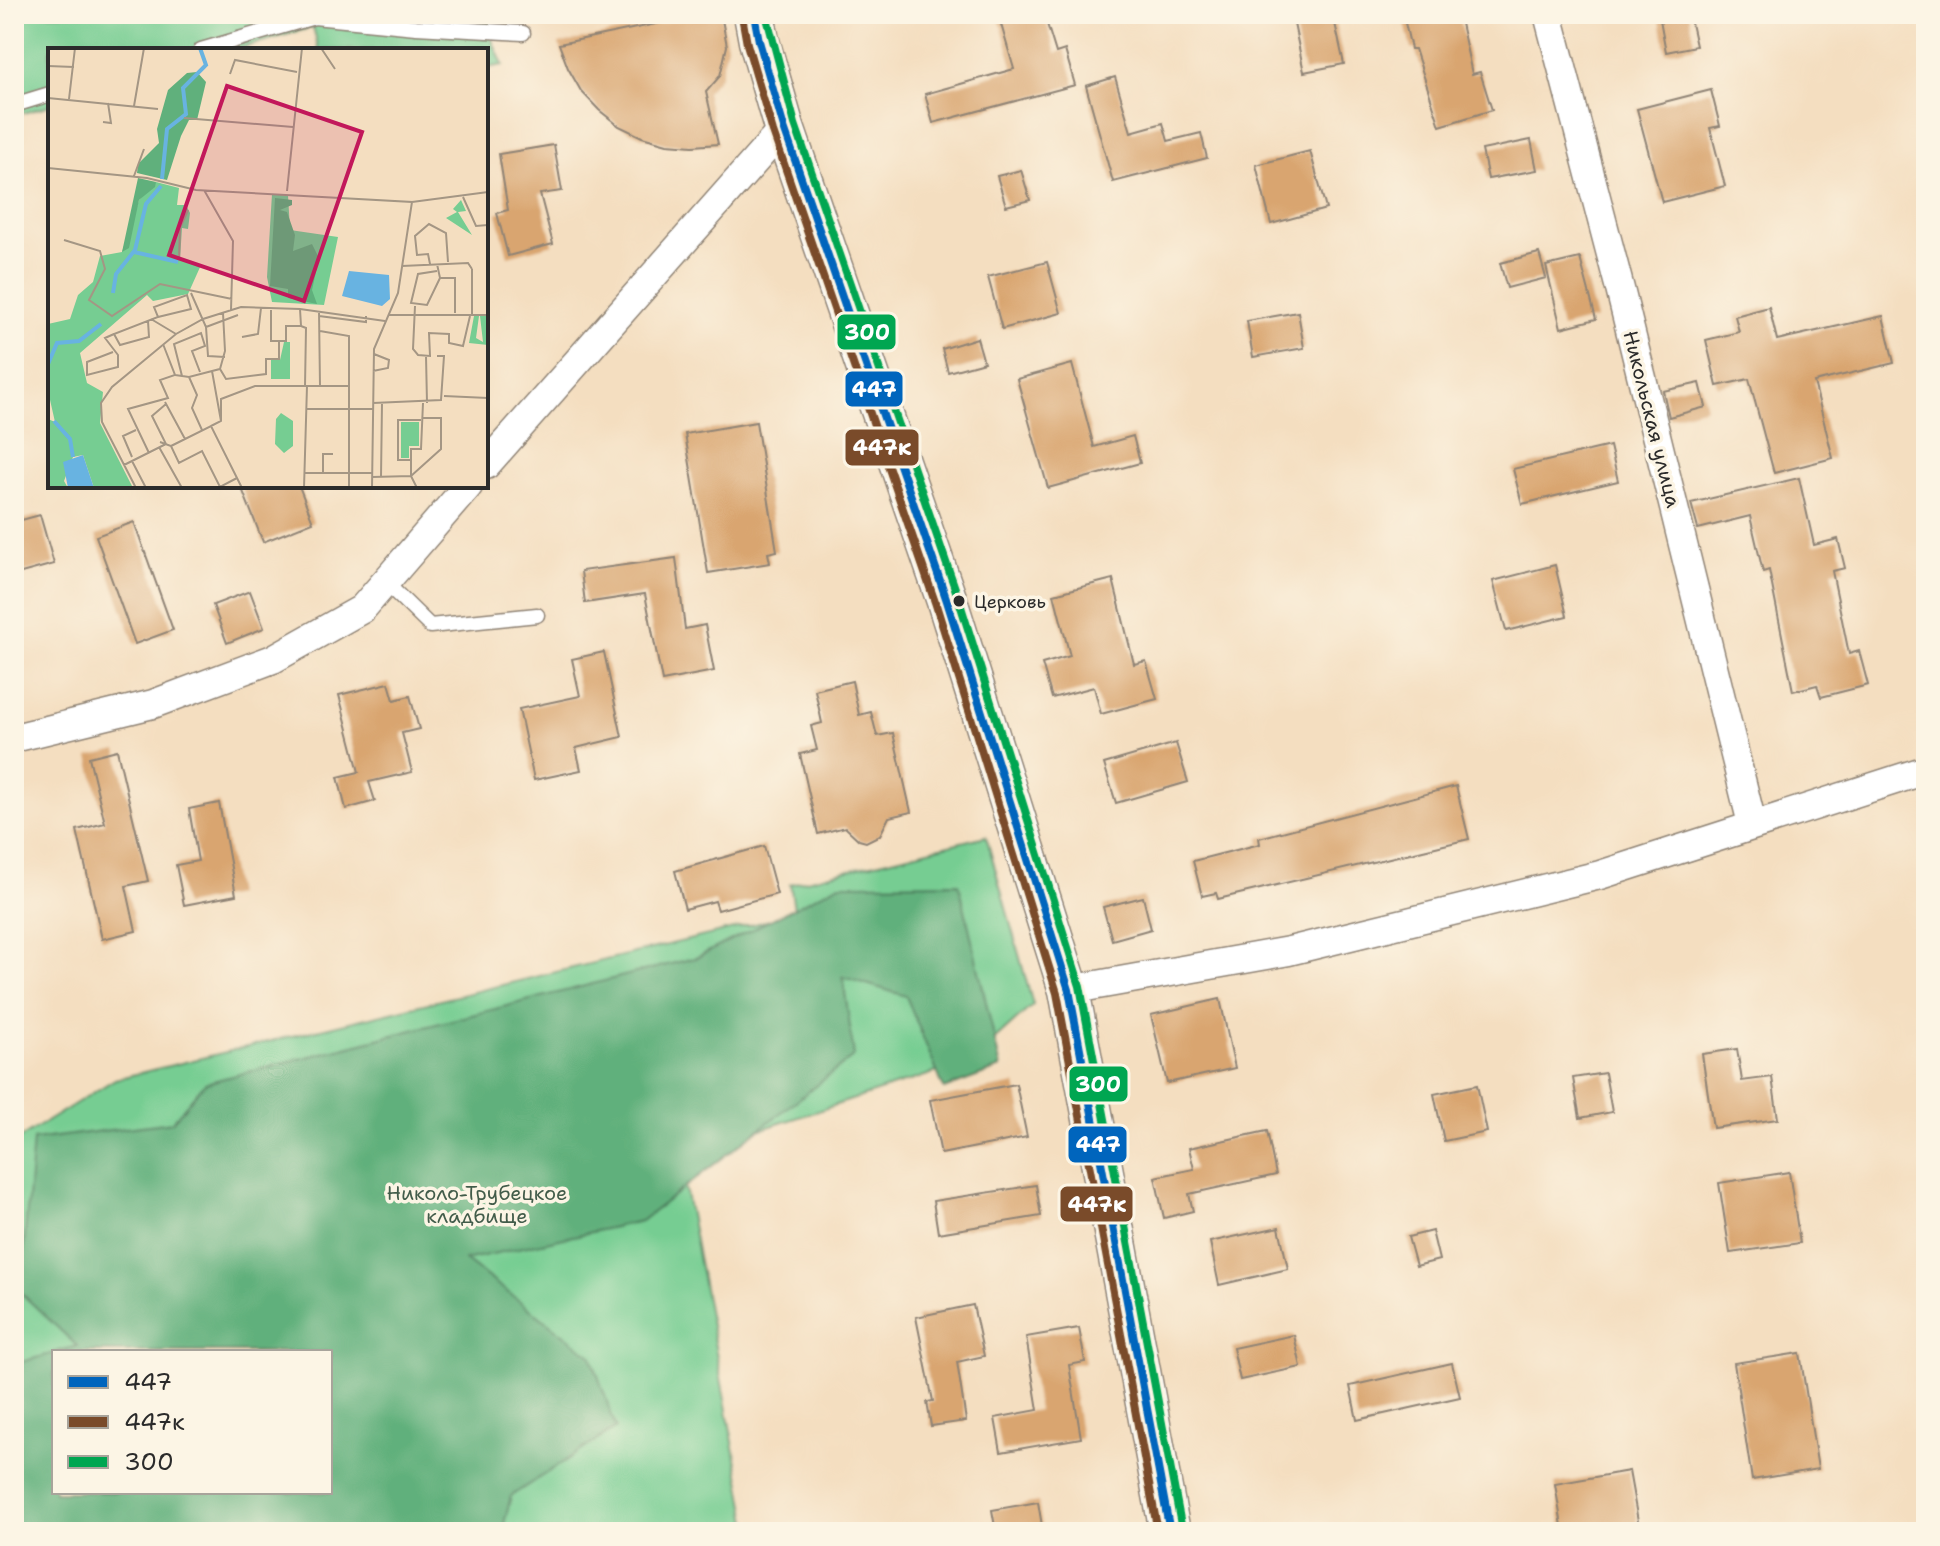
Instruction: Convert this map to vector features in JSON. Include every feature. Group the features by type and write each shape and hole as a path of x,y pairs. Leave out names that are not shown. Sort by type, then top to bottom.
{"main road":[{"path":"754,14 784,128 947,601 1069,990 1170,1532"}],"street":[{"name":"Никольская улица","path":"1548,14 1620,289 1752,824"},
{"path":"488,463 784,128"},
{"path":"14,738 153,704 273,659 362,609 466,488"},
{"path":"1069,990 1304,948 1600,875 1926,770"}],"lane":[{"path":"208,48 314,17 523,33"},
{"path":"14,105 48,95"},
{"path":"385,582 430,626 537,615"}],"green space":[{"path":"14,14 522,14 487,28 503,65 488,68 488,48 318,48 313,27 242,48 48,48 48,106 14,116"},
{"name":"Николо-Трубецкое кладбище","path":"986,836 1033,1005 971,1061 679,1156 750,1532 14,1532 14,1142 115,1079 795,914 790,884"},
{"name":"Николо-Трубецкое кладбище","path":"959,883 1001,1068 944,1089 906,996 843,977 854,1056 641,1221 465,1260 591,1355 616,1428 511,1496 502,1532 14,1532 14,1364 52,1354 52,1494 332,1494 332,1350 63,1350 77,1346 20,1292 33,1140 172,1122 205,1083 698,957 840,884"}],"building":[{"path":"704,14 721,14 727,46 720,76 706,92 718,144 667,144 619,126 581,91 559,44"},
{"path":"998,14 1044,14 1056,53 1065,50 1075,85 933,123 925,94 1014,69"},
{"path":"1292,14 1333,14 1344,64 1304,72"},
{"path":"1403,14 1459,14 1472,74 1480,72 1492,110 1440,126 1415,49 1411,49"},
{"path":"1659,14 1689,14 1696,46 1666,52"},
{"path":"1115,77 1131,132 1163,123 1168,141 1201,133 1207,158 1113,182 1086,86"},
{"path":"1711,90 1720,126 1710,128 1725,186 1662,202 1637,109"},
{"path":"1531,140 1537,170 1488,179 1482,150"},
{"path":"554,145 562,191 540,194 553,244 508,256 497,213 508,210 499,154"},
{"path":"1310,151 1326,209 1271,224 1256,165"},
{"path":"1021,170 1030,200 1006,206 997,176"},
{"path":"1539,253 1546,278 1507,288 1500,263"},
{"path":"1580,258 1596,319 1561,328 1546,266"},
{"path":"1047,262 1061,313 1002,329 988,277"},
{"path":"1769,307 1777,340 1883,316 1894,363 1814,382 1833,458 1774,473 1749,379 1717,386 1706,340 1739,332 1735,316"},
{"path":"1298,312 1304,348 1253,357 1247,321"},
{"path":"977,338 984,362 948,372 942,349"},
{"path":"1072,364 1094,447 1133,436 1140,463 1048,488 1017,379"},
{"path":"1700,383 1706,407 1669,417 1663,391"},
{"path":"756,422 777,551 768,553 770,563 708,573 685,434"},
{"path":"1610,446 1618,481 1522,504 1513,469"},
{"path":"1799,478 1814,545 1838,539 1845,568 1832,571 1849,654 1859,651 1868,685 1821,697 1817,685 1793,691 1769,570 1763,572 1750,516 1698,529 1691,503"},
{"path":"242,488 300,488 313,522 263,542"},
{"path":"40,515 54,564 14,575 14,522"},
{"path":"134,522 173,630 135,644 96,536"},
{"path":"676,558 685,629 705,625 714,671 662,681 645,594 585,603 581,571"},
{"path":"1555,565 1567,616 1506,631 1493,581"},
{"path":"1113,579 1134,664 1146,661 1157,699 1101,714 1094,687 1052,698 1042,664 1070,656 1054,594"},
{"path":"250,591 264,628 227,643 213,605"},
{"path":"604,652 622,737 576,748 581,770 534,780 519,709 580,696 572,659"},
{"path":"852,681 859,715 871,712 877,736 893,733 911,812 889,817 880,835 866,842 859,840 845,827 818,834 800,754 817,750 811,726 822,723 815,690"},
{"path":"389,683 394,700 410,696 419,729 402,733 412,772 369,782 375,801 346,809 338,777 359,772 339,695"},
{"path":"1176,743 1188,782 1116,803 1104,764"},
{"path":"117,750 148,881 126,886 136,931 102,939 77,830 105,823 89,757"},
{"path":"1456,786 1469,839 1218,899 1216,893 1202,896 1193,861 1260,844 1259,838"},
{"path":"219,803 236,895 184,905 176,865 198,861 189,809"},
{"path":"764,846 777,894 718,910 715,901 685,909 675,871"},
{"path":"1143,897 1151,929 1112,940 1103,907"},
{"path":"1220,999 1235,1068 1167,1083 1151,1015"},
{"path":"1737,1049 1742,1081 1772,1077 1778,1119 1713,1128 1702,1054"},
{"path":"1605,1073 1612,1112 1580,1118 1573,1078"},
{"path":"1016,1084 1027,1137 941,1154 930,1100"},
{"path":"1477,1085 1487,1132 1444,1141 1434,1094"},
{"path":"1267,1131 1276,1175 1189,1194 1193,1211 1164,1218 1155,1177 1194,1169 1189,1148"},
{"path":"1789,1172 1800,1243 1730,1253 1719,1183"},
{"path":"1036,1185 1041,1216 938,1233 933,1201"},
{"path":"1279,1227 1288,1269 1219,1285 1210,1242"},
{"path":"1432,1231 1439,1260 1416,1266 1408,1237"},
{"path":"973,1305 984,1356 957,1362 966,1421 931,1426 927,1402 933,1401 916,1317"},
{"path":"1079,1328 1085,1362 1069,1365 1081,1438 1001,1452 995,1418 1038,1410 1026,1337"},
{"path":"1294,1335 1301,1367 1240,1380 1233,1348"},
{"path":"1800,1353 1818,1469 1752,1480 1734,1363"},
{"path":"1452,1363 1460,1397 1357,1420 1350,1386"},
{"path":"1629,1471 1640,1532 1563,1532 1555,1484"},
{"path":"1038,1502 1043,1532 996,1532 992,1510"}],"transit line":[{"name":"447","path":"754,14 784,128 947,601 1069,990 1170,1532"},
{"name":"300","path":"766,14 795,124 958,597 1080,986 1182,1530"},
{"name":"447к","path":"742,16 773,132 936,605 1057,993 1158,1532"}],"place":[{"name":"Церковь","path":"959,601"}]}
